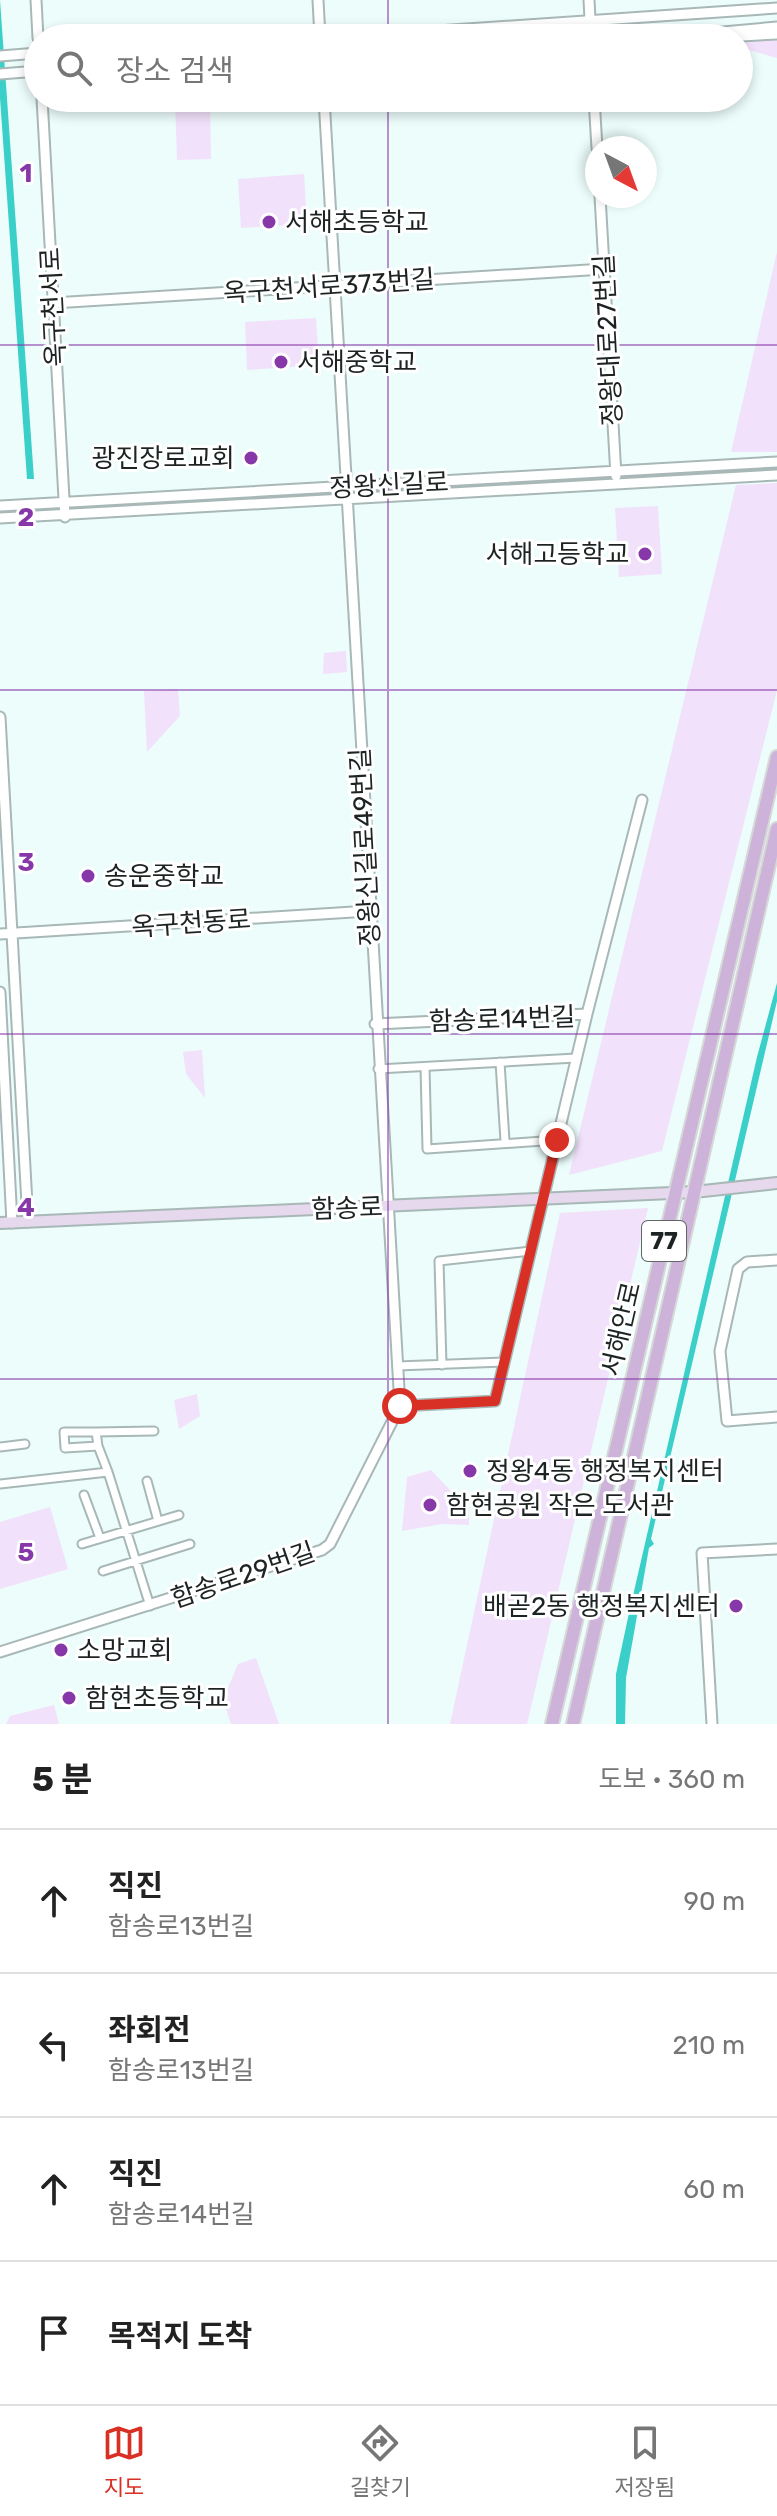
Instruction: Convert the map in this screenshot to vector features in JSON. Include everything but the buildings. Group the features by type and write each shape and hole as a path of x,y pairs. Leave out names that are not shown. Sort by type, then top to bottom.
{"main road":[{"name":"서해안로","path":"552,1724 777,757"},
{"name":"서해안로","path":"573,1724 777,829"},
{"name":"함송로","path":"0,1223 694,1192 777,1183"}],"street":[{"path":"36,0 37,24"},
{"path":"318,0 319,24"},
{"path":"589,0 590,23"},
{"path":"573,24 777,8"},
{"path":"753,29 777,27"},
{"path":"753,34 777,34"},
{"path":"0,56 24,54"},
{"path":"0,74 24,72"},
{"name":"옥구천서로","path":"43,112 65,517"},
{"name":"정왕신길로49번길","path":"325,112 386,1207"},
{"path":"595,112 596,136"},
{"name":"정왕대로27번길","path":"601,208 616,485"},
{"name":"옥구천서로373번길","path":"53,303 604,269"},
{"name":"정왕신길로","path":"0,506 777,462"},
{"name":"정왕신길로","path":"0,518 65,517 777,475"},
{"path":"0,717 28,1222"},
{"path":"587,1014 642,800"},
{"name":"옥구천동로","path":"0,934 369,911"},
{"path":"0,992 12,1223"},
{"name":"함송로14번길","path":"375,1024 587,1014 495,1401 400,1406"},
{"name":"함송로14번길","path":"378,1069 576,1058"},
{"path":"500,1062 505,1141"},
{"name":"함송로14번길","path":"425,1067 427,1149 505,1141 557,1140"},
{"path":"386,1207 400,1406"},
{"path":"442,1365 439,1261 531,1251"},
{"path":"777,1260 747,1262 738,1269 720,1351 727,1421 777,1417"},
{"path":"397,1366 504,1362"},
{"name":"함송로29번길","path":"0,1652 322,1550 330,1544 400,1406"},
{"path":"98,1446 65,1448 64,1432 154,1431"},
{"path":"96,1432 150,1606"},
{"path":"0,1447 25,1444"},
{"path":"0,1484 108,1472"},
{"path":"147,1481 158,1521"},
{"path":"84,1495 100,1538"},
{"path":"82,1544 179,1515"},
{"path":"103,1571 190,1544"},
{"path":"712,1724 702,1553 777,1549"}],"shaded area":[{"path":"777,36 777,58 753,51 753,37"},
{"path":"175,112 210,112 211,159 177,160"},
{"path":"304,174 307,224 241,228 238,179"},
{"path":"777,252 777,452 731,452"},
{"path":"316,318 319,365 247,370 245,322"},
{"path":"777,483 777,690 662,1151 569,1175 736,485"},
{"path":"658,506 662,574 619,577 615,508"},
{"path":"346,651 347,672 323,674 324,653"},
{"path":"178,689 180,716 147,752 144,691"},
{"path":"202,1050 205,1098 186,1074 183,1052"},
{"path":"648,1208 527,1724 450,1724 560,1213"},
{"path":"197,1394 200,1416 179,1429 174,1400"},
{"path":"431,1470 469,1510 469,1525 442,1524 402,1531 407,1477"},
{"path":"50,1507 68,1569 0,1589 0,1522"},
{"path":"256,1658 279,1724 231,1724 223,1700 238,1664"},
{"path":"54,1705 59,1724 6,1724 10,1716"}],"water":[{"path":"0,0 34,479 27,479 0,98"},
{"path":"777,983 777,1001 651,1539 654,1544 649,1548 626,1678 625,1724 616,1724 616,1674 629,1613 757,1057"}],"place":[{"name":"서해초등학교","path":"269,222"},
{"name":"서해중학교","path":"281,362"},
{"name":"광진장로교회","path":"251,458"},
{"name":"서해고등학교","path":"645,554"},
{"name":"송운중학교","path":"88,876"},
{"name":"정왕4동 행정복지센터","path":"470,1471"},
{"name":"함현공원 작은 도서관","path":"430,1505"},
{"name":"배곧2동 행정복지센터","path":"736,1606"},
{"name":"소망교회","path":"61,1650"},
{"name":"함현초등학교","path":"69,1698"}],"route":[{"path":"400,1406 495,1401 557,1140"}]}
